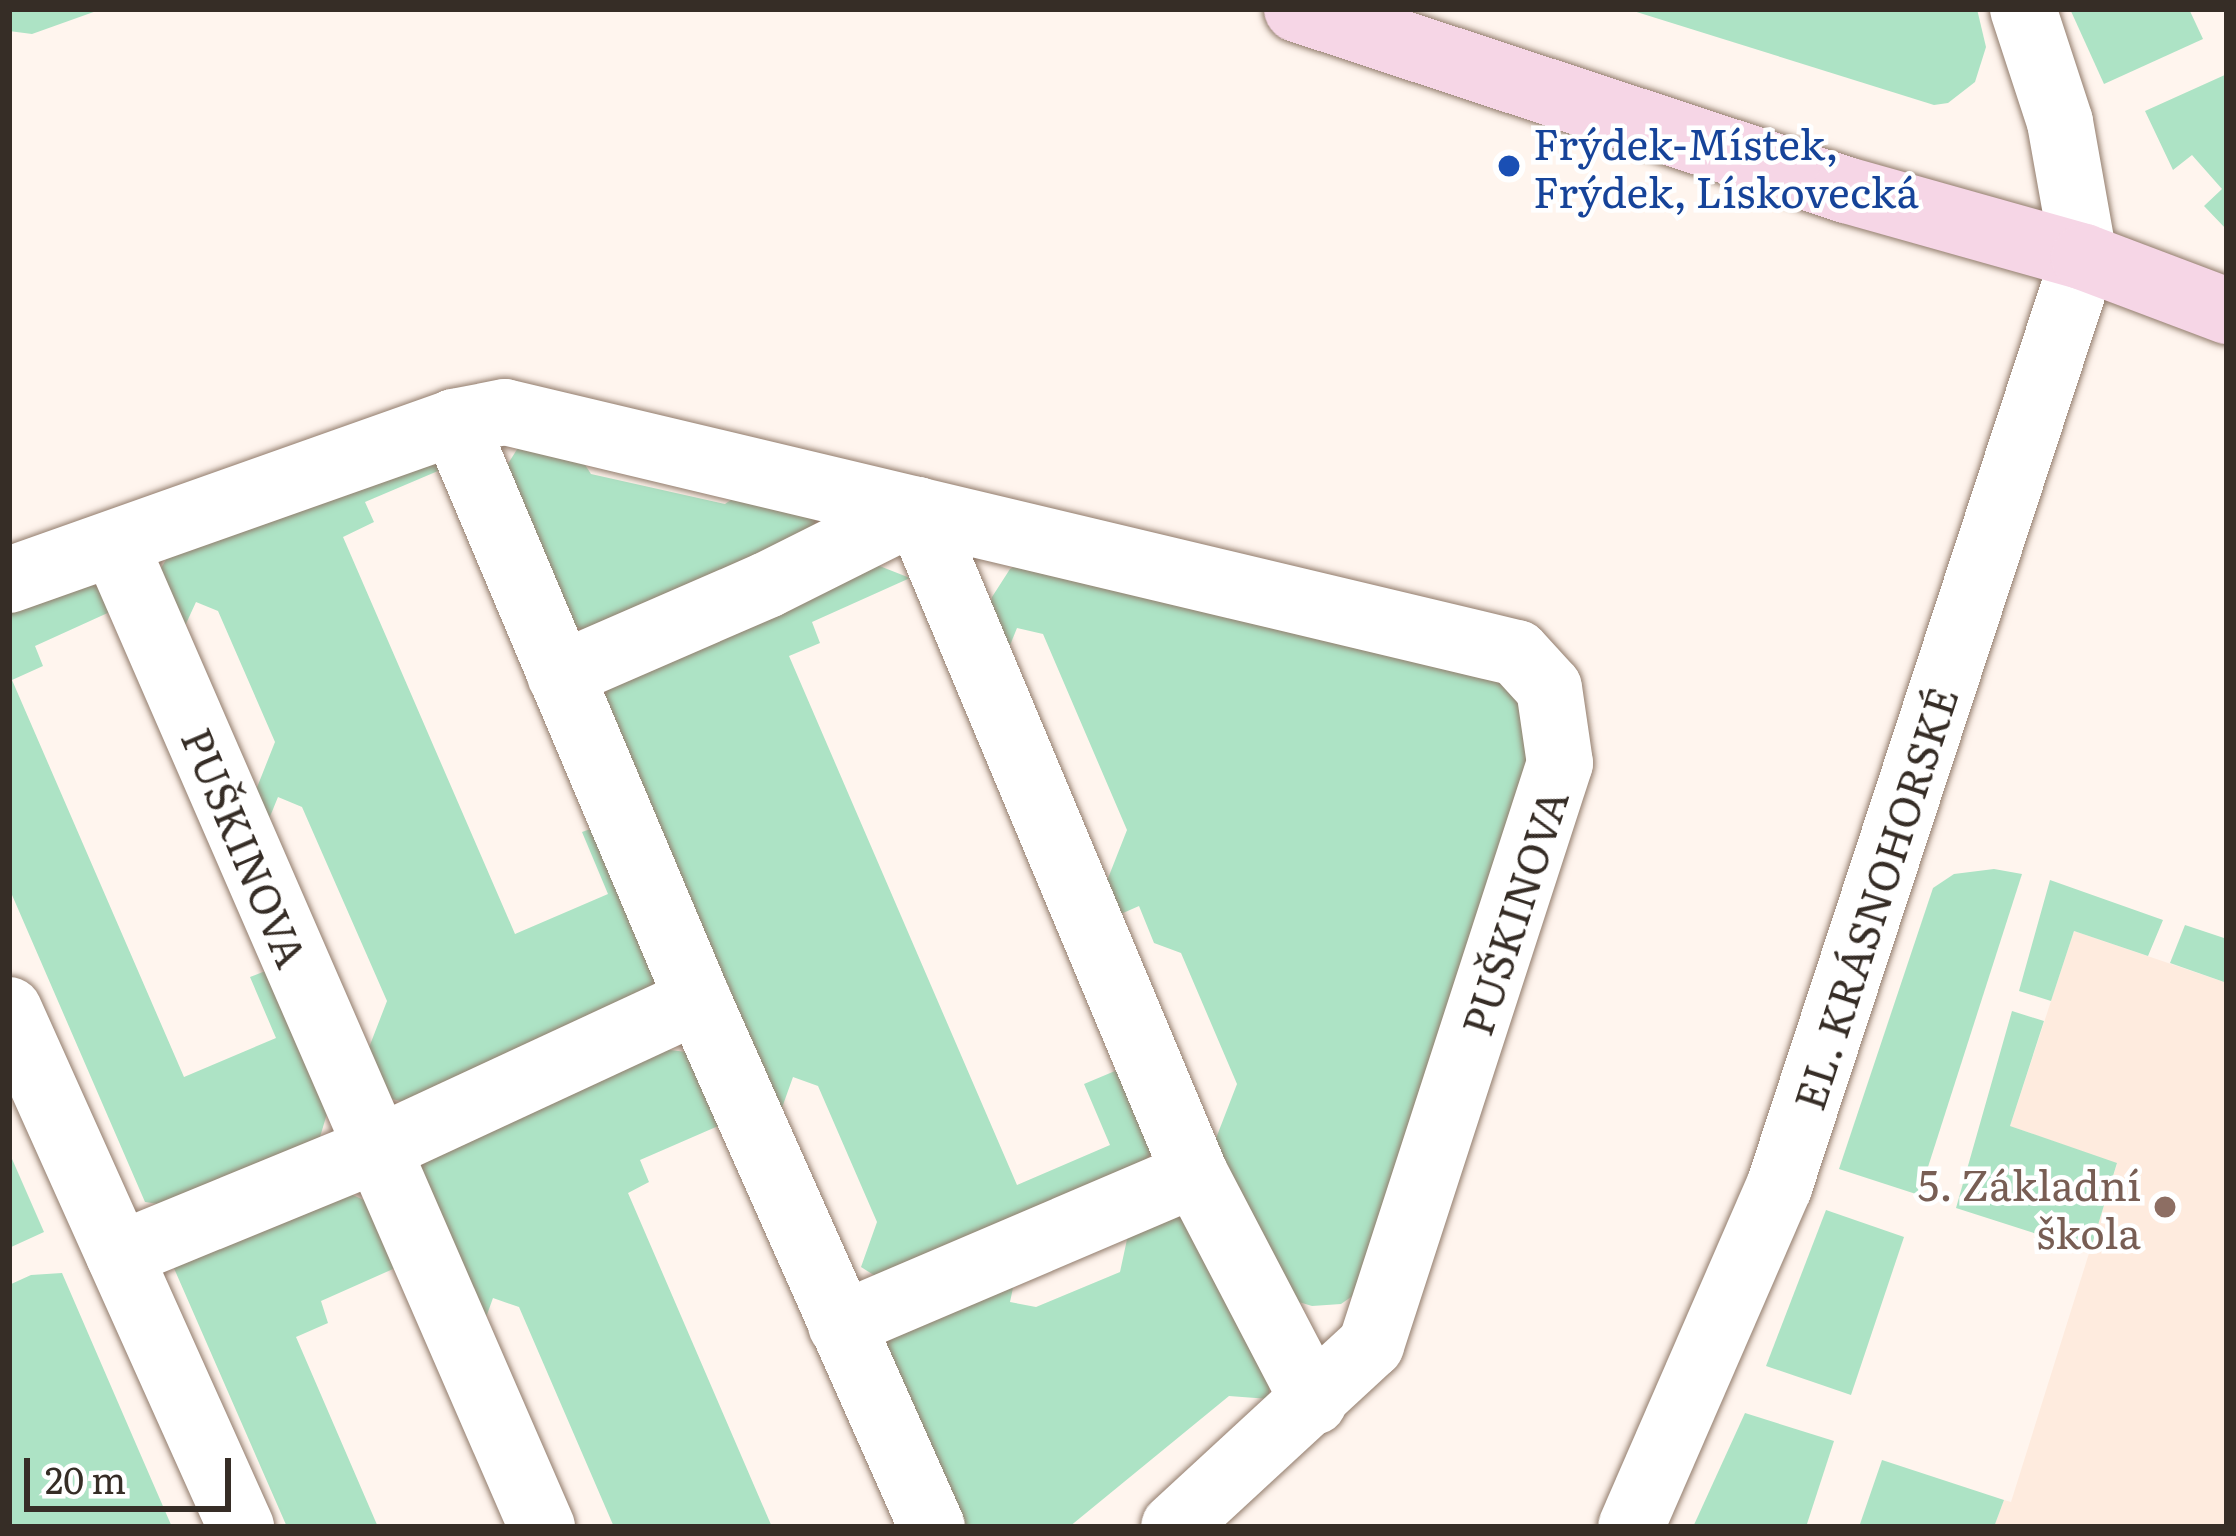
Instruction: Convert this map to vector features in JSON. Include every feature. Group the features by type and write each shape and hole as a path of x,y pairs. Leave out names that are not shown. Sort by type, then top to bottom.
{"main road":[{"path":"1297,9 1846,190 2084,257 2227,311"}],"street":[{"path":"2023,9 2060,122 2084,257"},
{"name":"EL. KRÁSNOHORSKÉ","path":"1631,1527 1779,1186 2084,257"},
{"name":"PUŠKINOVA","path":"9,580 454,422 514,414 1517,653 1550,688 1560,763 1371,1346 1174,1527"},
{"path":"454,422 698,1000 932,1527"},
{"path":"560,675 767,585 917,510 1195,1174 1314,1402"},
{"name":"PUŠKINOVA","path":"115,545 542,1527"},
{"path":"119,1256 164,1232 377,1149 698,1000"},
{"path":"9,1010 241,1527"},
{"path":"841,1325 1195,1174"}],"shaded area":[{"name":"5. Základní škola","path":"2074,931 2227,983 2227,1527 1994,1527 2004,1500 2011,1502 2117,1164 2010,1126"}],"green space":[{"path":"9,9 102,9 32,34 9,31"},
{"path":"1627,9 1977,9 1986,47 1975,82 1948,103 1934,105"},
{"path":"2070,9 2189,9 2203,39 2104,84"},
{"path":"2227,74 2227,230 2204,206 2222,189 2192,155 2173,170 2145,111"},
{"path":"521,443 572,445 591,474 725,504 753,485 813,505 816,529 585,631 572,625 504,470"},
{"path":"420,448 452,465 365,502 374,522 343,537 515,934 608,894 582,832 607,823 672,979 404,1102 392,1099 363,1063 387,1001 302,807 278,797 262,836 250,805 275,742 218,611 196,602 179,639 160,570 168,556"},
{"path":"1023,561 1463,657 1518,693 1534,752 1364,1288 1341,1304 1312,1306 1289,1299 1213,1146 1237,1084 1181,953 1154,943 1139,906 1114,917 1103,891 1127,830 1043,634 1017,628 1004,660 989,612 992,597 1010,569"},
{"path":"877,565 910,578 812,622 820,643 789,656 1017,1185 1110,1145 1084,1084 1134,1063 1154,1151 1138,1168 880,1279 861,1267 877,1222 818,1086 793,1077 779,1116 603,700 607,690"},
{"path":"85,584 99,586 123,606 35,646 43,666 12,680 184,1077 276,1038 250,977 273,968 329,1107 320,1137 165,1205 145,1202 9,888 9,606"},
{"path":"1994,869 2022,874 1919,1195 1839,1169 1933,888 1954,874"},
{"path":"2050,880 2163,920 2148,956 2074,931 2051,1001 2019,991"},
{"path":"2185,925 2227,939 2227,983 2170,963"},
{"path":"2012,1011 2044,1021 2010,1126 2117,1163 2090,1251 1956,1208"},
{"path":"661,1049 687,1052 732,1120 640,1160 649,1182 628,1193 772,1527 614,1527 519,1307 493,1298 480,1334 417,1171 423,1160"},
{"path":"9,1152 44,1232 9,1248"},
{"path":"346,1192 364,1200 381,1218 402,1265 321,1301 328,1323 296,1337 378,1527 287,1527 173,1266"},
{"path":"1826,1210 1904,1237 1851,1395 1766,1366"},
{"path":"1176,1213 1199,1227 1269,1383 1269,1399 1229,1396 1069,1527 956,1527 882,1371 883,1333 1018,1264 1010,1302 1036,1307 1120,1272 1132,1216"},
{"path":"62,1273 172,1527 9,1527 9,1285 31,1275"},
{"path":"1745,1413 1834,1441 1806,1527 1693,1527"},
{"path":"1882,1460 2004,1500 1994,1527 1859,1527"}],"place":[{"name":"Frýdek-Místek, Frýdek, Lískovecká","path":"1509,166"},
{"name":"5. Základní škola","path":"2165,1207"}]}
